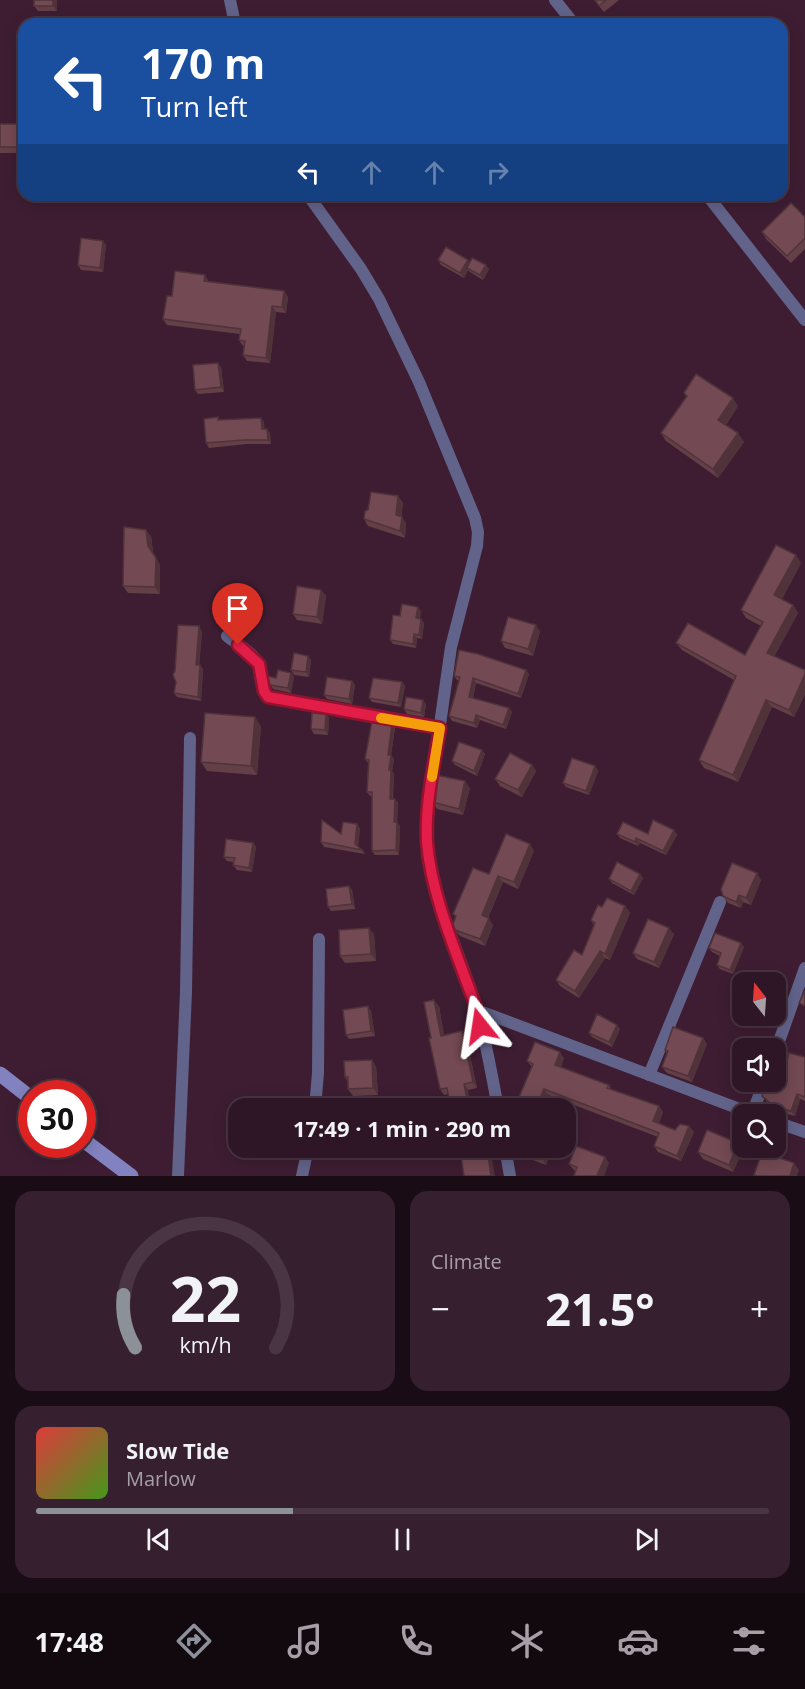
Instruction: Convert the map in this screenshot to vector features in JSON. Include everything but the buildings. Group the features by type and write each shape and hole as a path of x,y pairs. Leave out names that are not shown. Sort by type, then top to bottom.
{"main road":[{"path":"0,1074 18,1088"},
{"path":"96,1150 131,1176"}],"street":[{"path":"231,0 234,18"},
{"path":"555,0 569,18"},
{"path":"312,201 361,269 379,299 419,382 475,518 478,532 477,546 451,647 427,820 430,867 443,913 477,1010 496,1098"},
{"path":"712,201 805,320"},
{"path":"227,636 259,664 264,691 268,697 440,728"},
{"path":"178,1176 186,992 190,738"},
{"path":"649,1075 720,902"},
{"path":"316,1098 319,939"},
{"path":"780,1038 805,968"},
{"path":"477,1010 732,1106"},
{"path":"786,1125 805,1132"},
{"path":"302,1176 306,1158"},
{"path":"507,1158 510,1176"}],"slow traffic":[{"path":"381,718 440,728 432,777"}],"route":[{"path":"238,645 259,664 264,691 272,699 440,728 427,820 430,867 443,913 477,1010 480,1026"}]}
